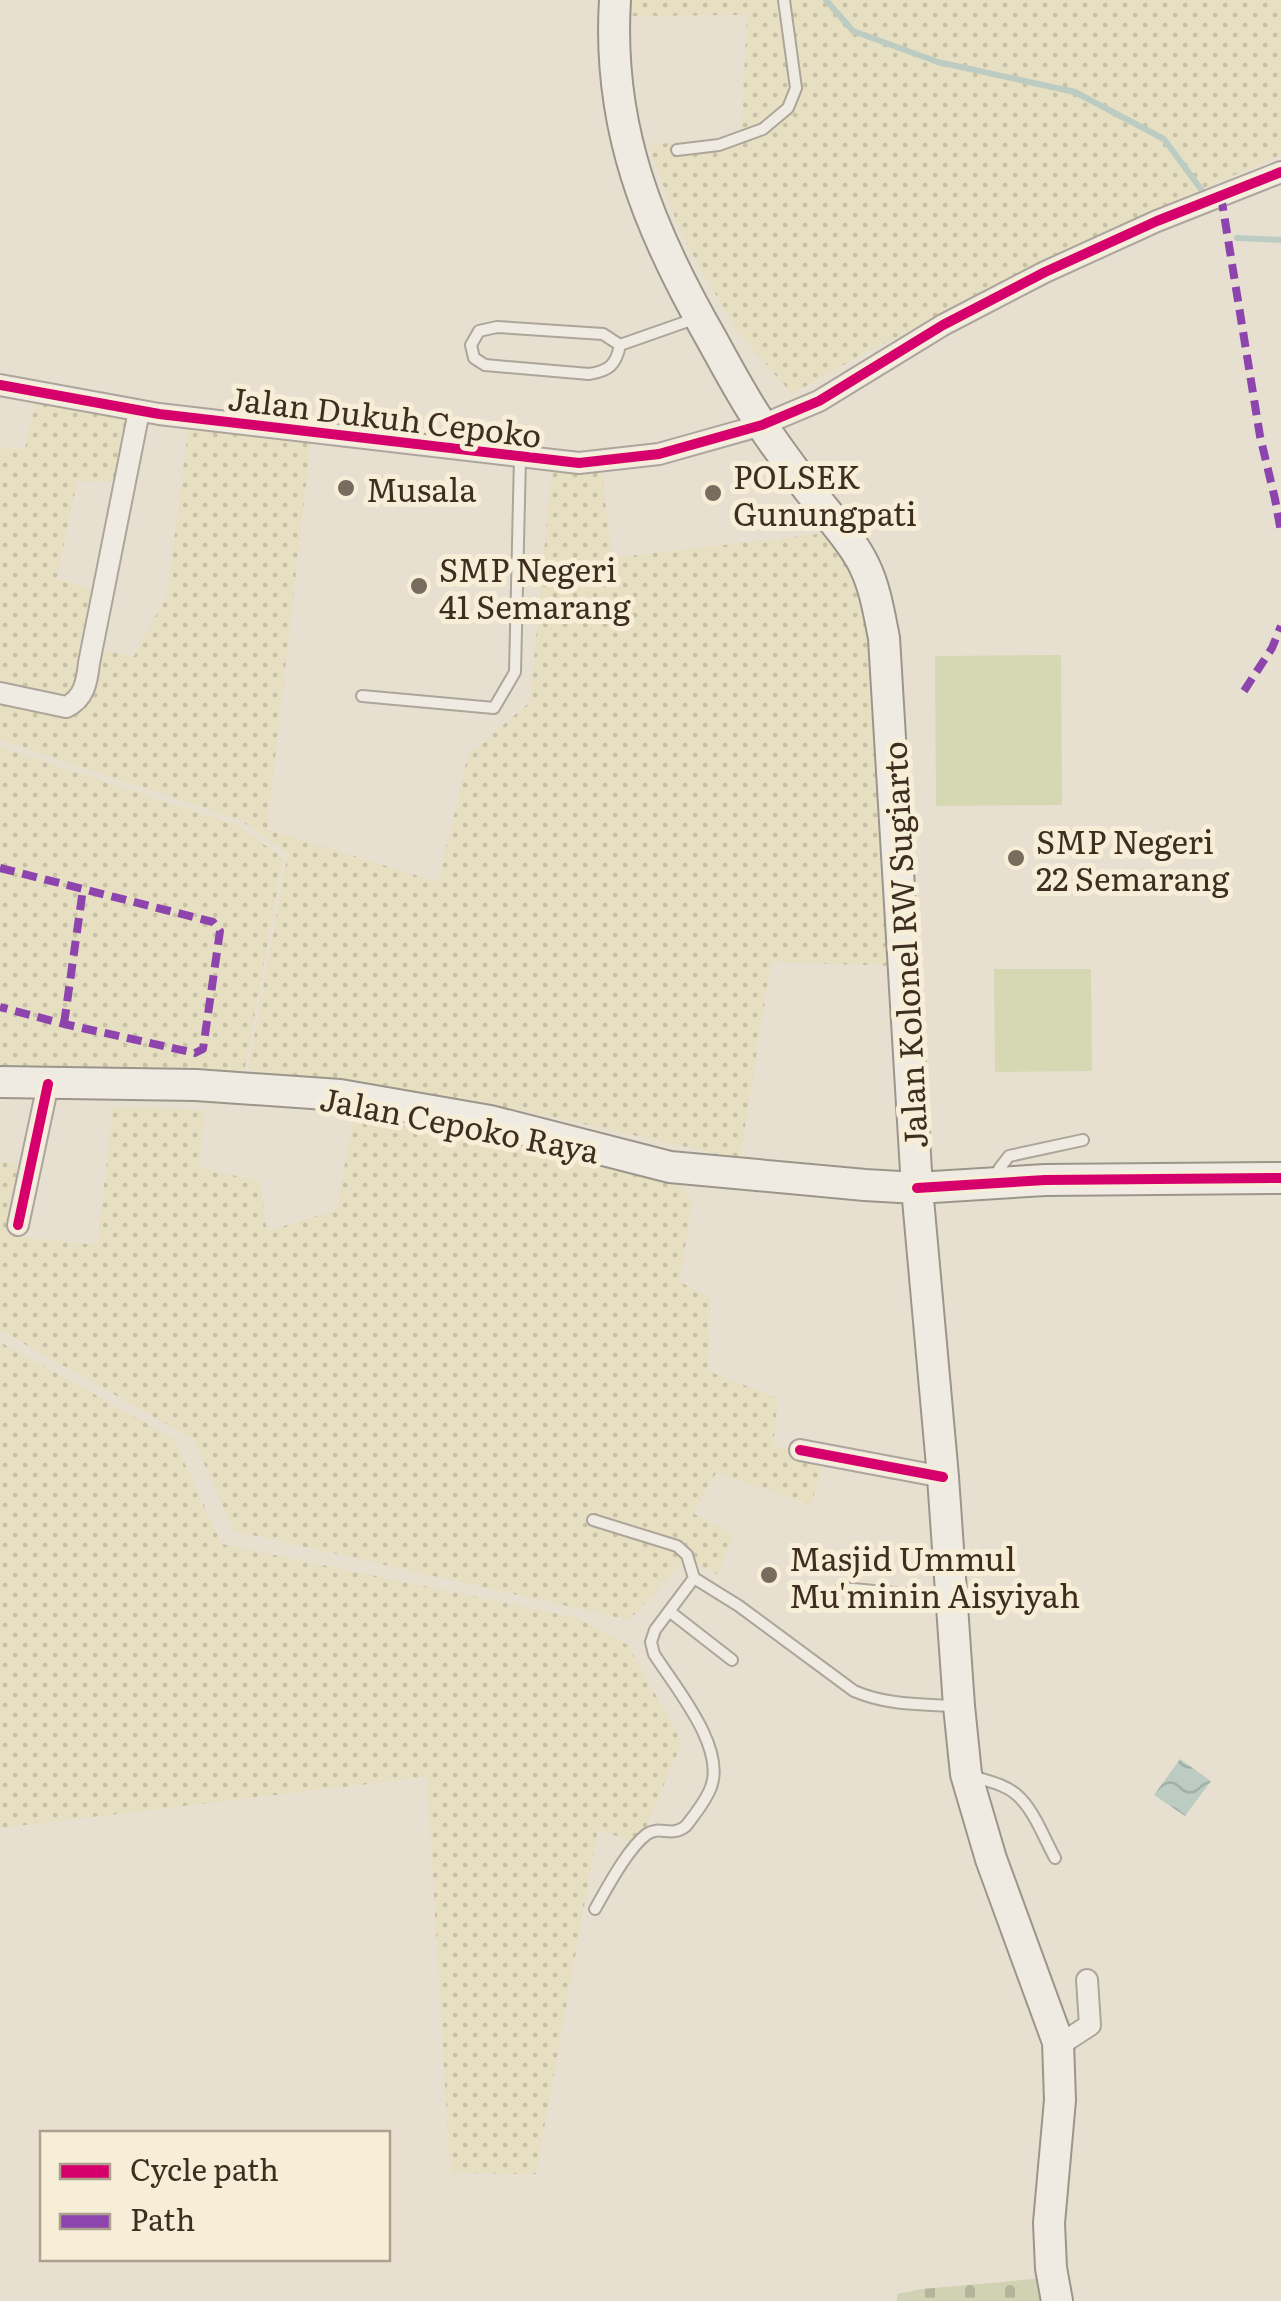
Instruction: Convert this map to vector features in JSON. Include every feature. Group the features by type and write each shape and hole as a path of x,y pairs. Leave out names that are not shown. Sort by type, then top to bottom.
{"main road":[{"name":"Jalan Kolonel RW Sugiarto","path":"615,0 612,40 620,107 634,172 653,226 699,318 762,425 862,561 872,582 884,638 918,1188 966,1774 991,1860 1058,2042 1060,2100 1049,2223 1057,2301"},
{"name":"Jalan Cepoko Raya","path":"0,1082 196,1085 340,1095 490,1122 670,1167 780,1178 918,1188 1044,1180 1281,1178"}],"street":[{"name":"Jalan Dukuh Cepoko","path":"0,385 139,411 579,464 659,454 762,425 819,401 943,325 1045,272 1157,221 1281,172"},
{"path":"0,692 66,707 81,695 87,682 139,411"},
{"path":"18,1225 48,1084"},
{"path":"800,1450 943,1477"},
{"path":"1058,2042 1090,2025 1087,1980"}],"lane":[{"path":"677,150 719,145 764,129 788,108 796,88 784,0"},
{"path":"620,345 699,318"},
{"path":"496,327 603,334 620,345 616,362 605,372 589,374 485,365 474,358 470,345 479,331 496,327"},
{"path":"362,696 494,708 515,672 520,457"},
{"path":"996,1184 1008,1156 1083,1140"},
{"path":"593,1520 677,1546 686,1555 694,1578 740,1606 854,1691 890,1702 959,1706"},
{"path":"595,1909 621,1865 646,1835 656,1830 680,1831 712,1785 714,1757 706,1736 650,1642 694,1578"},
{"path":"842,1588 950,1598"},
{"path":"669,1611 732,1660"},
{"path":"966,1774 1016,1794 1026,1804 1055,1858"}],"shaded area":[{"path":"631,0 1281,0 1281,155 1146,213 863,354 792,394 736,330 682,236 648,145 741,136 747,15 630,16"},
{"path":"35,401 131,412 117,481 77,482 57,578 91,590 79,647 134,656 167,595 189,423 311,440 267,829 438,882 468,755 530,702 552,467 601,465 612,558 834,532 866,581 895,966 771,962 740,1159 521,1110 248,1069 288,853 240,820 0,740 0,448 25,449"},
{"path":"0,747 236,825 283,858 243,1079 0,1069"},
{"path":"113,1107 204,1110 200,1168 260,1181 267,1231 336,1210 354,1117 675,1175 692,1201 680,1282 711,1298 708,1371 778,1398 773,1445 824,1461 811,1505 716,1473 693,1513 733,1534 718,1575 687,1558 629,1620 234,1531 193,1439 0,1330 0,1162 27,1164 22,1237 97,1245"},
{"path":"0,1342 173,1438 222,1544 578,1618 628,1645 682,1742 639,1845 598,1829 536,2174 450,2173 427,1777 0,1828"}],"green space":[{"path":"1061,655 1062,805 936,806 935,656"},
{"path":"994,969 1091,969 1092,1071 995,1072"},
{"path":"1045,2278 1046,2301 897,2301 897,2294 922,2289"}],"water":[{"path":"1180,1759 1211,1781 1185,1816 1154,1795"}],"waterway":[{"path":"826,0 853,31 938,62 1075,92 1164,139 1203,192"},
{"path":"1237,238 1281,240"}],"marked path":[{"path":"1221,196 1260,436 1281,532"},
{"path":"1244,691 1272,648 1281,626"},
{"path":"0,868 213,922 220,931 203,1049 195,1053 0,1007"},
{"path":"64,1024 83,889"}],"cycle path":[{"path":"0,385 159,414 579,463 659,454 762,425 819,401 943,325 1045,272 1157,221 1281,172"},
{"path":"18,1225 48,1084"},
{"path":"917,1188 1045,1180 1281,1178"},
{"path":"800,1450 943,1477"}],"place":[{"name":"Musala","path":"346,488"},
{"name":"POLSEK Gunungpati","path":"713,493"},
{"name":"SMP Negeri 41 Semarang","path":"419,586"},
{"name":"SMP Negeri 22 Semarang","path":"1016,858"},
{"name":"Masjid Ummul Mu'minin Aisyiyah","path":"769,1575"}]}
